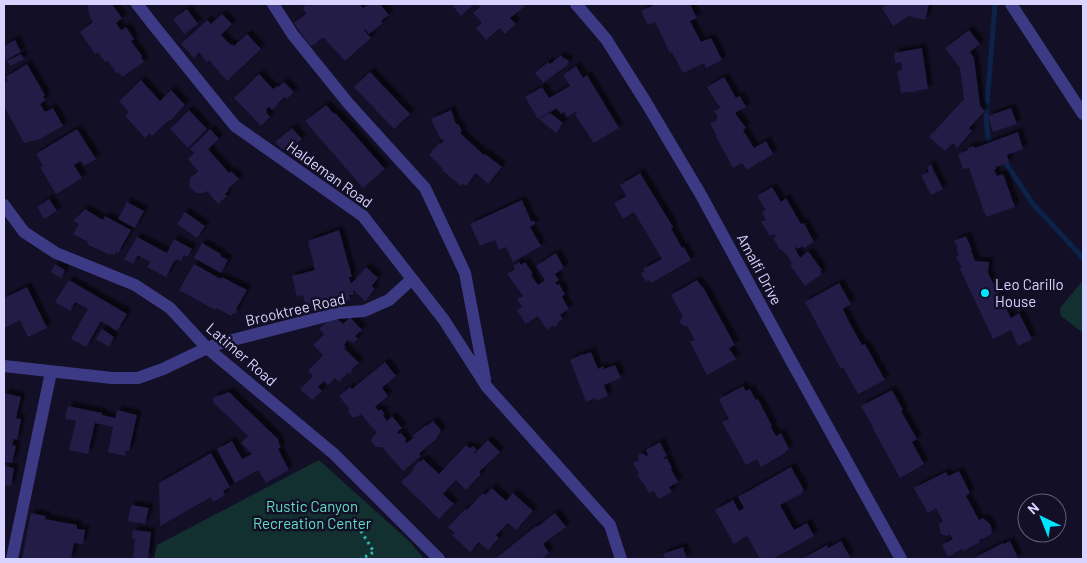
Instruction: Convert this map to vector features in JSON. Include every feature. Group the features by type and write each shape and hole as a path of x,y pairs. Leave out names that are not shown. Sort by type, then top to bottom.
{"street":[{"name":"Haldeman Road","path":"137,4 235,126 363,216 444,320 487,387 610,525 621,559"},
{"path":"273,4 293,35 348,103 425,188 465,273 487,387"},
{"name":"Amalfi Drive","path":"576,4 606,39 701,195 901,559"},
{"path":"1011,4 1083,114"},
{"name":"Latimer Road","path":"4,205 24,232 56,253 135,286 170,308 207,348 334,454 439,559"},
{"name":"Brooktree Road","path":"4,366 112,378 138,378 221,343 338,313 364,311 389,300 412,280"},
{"path":"12,559 51,372"}],"path":[{"path":"343,527 354,520 374,552 362,559"}],"green space":[{"path":"1083,283 1083,333 1061,316 1060,308"},
{"name":"Rustic Canyon Recreation Center","path":"319,460 410,542 424,559 154,559 157,545"}],"building":[{"path":"88,4 112,4 122,18 116,23 121,30 126,27 134,39 131,41 144,62 122,77 119,72 117,74 108,61 105,62 98,52 95,54 80,32 93,22 89,15"},
{"path":"306,4 310,6 314,4 359,4 363,8 369,4 380,4 389,15 381,21 383,23 369,34 364,30 371,38 345,61 324,38 310,46 294,23 306,14 303,8"},
{"path":"455,4 474,4 461,16 453,6"},
{"path":"477,4 523,4 525,6 510,18 516,24 505,34 500,28 486,40 476,28 482,23 473,13 480,7"},
{"path":"656,4 690,4 697,18 690,21 701,42 711,38 722,60 706,68 704,63 683,73 672,52 670,53 655,22 648,25 641,11"},
{"path":"884,4 929,4 925,20 909,16 893,26 882,8 886,6"},
{"path":"187,9 198,24 184,34 173,19"},
{"path":"222,14 232,24 221,35 231,45 234,46 247,34 261,49 227,81 209,60 207,62 199,52 194,58 181,44 207,20 211,24"},
{"path":"969,30 980,44 970,52 974,58 980,106 985,111 969,128 972,131 957,148 953,143 945,151 929,137 964,99 960,68 945,48"},
{"path":"15,40 21,52 6,60 4,57 4,46"},
{"path":"922,48 928,89 915,91 914,93 901,93 897,71 902,70 901,62 895,63 894,53"},
{"path":"21,54 24,59 10,66 7,61"},
{"path":"561,55 569,61 569,64 543,83 535,73 548,62 550,64"},
{"path":"27,64 45,95 43,97 46,100 40,104 45,112 53,108 63,126 40,139 24,143 4,106 4,83 8,81 6,77"},
{"path":"576,66 583,78 587,75 619,128 594,143 575,115 577,114 575,112 567,117 564,112 561,114 557,108 538,119 525,97 542,87 549,98 570,86 563,75"},
{"path":"370,72 410,114 394,129 354,87"},
{"path":"259,74 273,89 284,82 294,92 287,99 284,97 272,110 269,107 266,109 270,117 261,126 234,98"},
{"path":"724,77 736,98 740,96 746,107 735,113 746,128 743,130 754,148 766,141 773,154 747,170 742,163 733,168 710,124 717,120 718,117 714,111 720,108 707,87"},
{"path":"141,80 160,101 171,90 185,105 152,136 150,133 145,138 125,116 129,112 119,101"},
{"path":"326,105 385,169 363,188 305,121"},
{"path":"1011,108 1017,124 993,132 988,116"},
{"path":"189,110 207,129 188,148 170,129"},
{"path":"451,110 456,124 458,124 462,131 460,132 462,135 484,155 502,167 488,184 476,173 466,186 463,184 461,186 442,170 429,155 444,140 440,138 431,119"},
{"path":"550,113 563,123 556,133 539,119"},
{"path":"292,128 302,139 288,152 275,142"},
{"path":"77,129 96,159 84,166 81,161 74,165 82,178 56,194 40,167 43,166 36,154"},
{"path":"210,129 219,139 208,149 229,173 231,171 239,179 228,189 225,194 227,196 218,204 207,191 196,193 189,186 190,178 198,171 188,159 194,153 190,149"},
{"path":"1018,132 1023,149 1007,155 1009,162 996,167 994,170 997,176 1003,174 1015,207 986,217 969,168 963,169 958,154 968,150 967,148 974,146 975,148"},
{"path":"931,165 943,189 931,195 921,175 929,172 927,167"},
{"path":"640,173 673,227 671,228 682,248 684,247 691,260 651,283 649,280 646,282 641,273 644,272 643,269 662,259 634,212 623,219 614,203 626,196 620,185"},
{"path":"772,187 781,202 786,198 801,224 804,223 814,242 804,248 803,246 798,249 795,248 800,258 808,251 822,270 820,272 822,274 805,286 790,265 792,264 786,253 780,250 773,238 776,237 774,234 770,236 761,222 766,220 762,212 766,210 757,196"},
{"path":"49,199 57,211 44,219 37,207"},
{"path":"522,200 531,221 535,222 530,227 541,246 513,262 506,247 499,250 495,240 480,246 470,224"},
{"path":"127,202 144,211 135,228 118,219"},
{"path":"85,209 103,220 105,216 131,230 118,253 116,252 114,255 111,253 110,255 87,244 88,242 73,234 79,224 73,221"},
{"path":"185,212 205,226 197,238 177,224"},
{"path":"339,230 352,277 349,277 351,284 366,267 378,278 372,286 375,289 365,301 353,290 354,295 349,295 350,300 335,304 334,299 306,306 303,295 297,297 292,276 315,270 308,241"},
{"name":"Leo Carillo House","path":"966,236 975,261 989,262 988,273 1011,318 1019,313 1032,339 1018,346 1011,330 993,339 956,257 959,255 956,248 958,247 954,241"},
{"path":"137,237 167,253 174,239 192,249 187,257 184,255 181,261 175,260 166,277 147,267 150,262 138,255 133,264 124,259"},
{"path":"202,243 228,260 221,273 194,258"},
{"path":"556,253 564,268 555,274 559,280 555,283 559,284 565,294 562,297 569,309 560,315 563,319 558,324 554,327 553,325 547,330 538,316 526,324 517,310 522,307 517,299 523,296 507,274 515,269 513,266 519,262 521,265 525,262 538,285 545,280 536,266"},
{"path":"55,264 65,270 61,278 51,272"},
{"path":"194,264 221,279 222,277 247,290 235,314 233,313 231,316 216,308 215,310 179,290"},
{"path":"69,280 127,314 117,331 101,321 86,347 71,339 88,309 75,302 70,311 55,302"},
{"path":"697,280 703,287 735,345 729,348 736,359 707,375 690,342 695,340 687,326 680,323 683,317 671,295"},
{"path":"839,283 851,304 843,309 848,320 862,345 865,344 885,380 858,394 843,367 841,369 805,302"},
{"path":"27,287 47,328 28,337 20,320 4,328 4,298"},
{"path":"334,315 343,324 350,317 362,330 355,336 358,339 353,343 348,340 344,345 346,347 344,348 359,363 351,370 350,374 349,372 339,382 335,378 328,385 324,381 318,387 322,391 312,400 300,389 313,376 308,371 323,355 313,345 324,334 319,329"},
{"path":"102,329 114,337 109,347 96,339"},
{"path":"591,352 598,369 603,366 604,369 615,365 621,378 604,385 608,396 596,401 595,398 586,402 570,360"},
{"path":"385,362 396,376 382,388 388,396 375,407 379,411 381,409 387,421 392,416 402,428 397,432 401,433 407,443 414,437 412,436 433,421 441,430 437,438 419,454 421,456 403,471 382,447 376,447 371,442 373,436 377,433 361,414 357,417 352,417 348,412 349,408 339,396 350,387 352,389"},
{"path":"743,386 746,391 750,389 756,400 758,399 776,436 781,433 789,449 761,467 757,459 746,465 722,422 729,419 719,399"},
{"path":"892,390 903,410 901,411 917,439 912,442 924,464 900,478 861,406"},
{"path":"229,392 279,440 281,447 278,449 289,470 266,483 258,470 235,483 217,449 232,441 242,459 252,454 241,443 248,436 213,402 214,397"},
{"path":"4,393 21,397 16,418 21,419 17,440 14,439 12,445 16,446 12,463 4,462"},
{"path":"68,406 102,413 102,415 115,418 117,410 137,415 129,451 126,451 125,456 108,452 113,427 95,423 88,454 69,450 76,421 65,419"},
{"path":"488,440 500,452 479,472 481,474 466,490 456,480 443,494 454,504 439,519 401,482 419,461 423,459 439,474 466,445 470,448 473,446 477,450 475,453"},
{"path":"660,442 667,456 664,459 667,458 678,482 669,487 672,492 659,499 654,491 649,493 637,474 639,473 633,463 639,460 639,454 648,455 646,450"},
{"path":"211,453 230,487 223,491 225,495 213,502 211,497 160,526 159,483"},
{"path":"4,466 14,468 11,486 4,485"},
{"path":"791,467 804,490 803,493 780,505 794,530 807,523 814,536 773,559 760,559 747,536 734,544 715,510 733,500 739,511 744,508 738,497"},
{"path":"959,471 970,493 966,496 979,520 983,518 989,523 992,533 979,540 980,542 948,557 942,545 953,539 950,534 946,536 941,534 939,524 943,521 936,508 928,513 914,488 946,472 948,476"},
{"path":"492,488 506,501 513,493 533,511 516,530 508,523 496,535 499,538 488,550 479,542 470,552 452,535 455,533 448,527 483,493 485,495"},
{"path":"131,505 149,508 145,524 128,521"},
{"path":"31,513 46,516 45,519 77,525 77,529 85,530 83,544 74,543 71,559 22,559"},
{"path":"555,513 566,527 543,544 549,553 541,559 495,559 536,526"},
{"path":"133,530 151,532 148,559 133,559 135,539 132,539"},
{"path":"841,541 850,557 846,559 804,558 827,545 828,548"},
{"path":"1010,541 1018,559 972,559 1003,543"},
{"path":"683,547 687,559 665,559 663,554"}],"waterway":[{"path":"994,146 988,138 986,117 995,4"},
{"path":"1003,159 1033,204 1083,258"}],"place":[{"name":"Leo Carillo House","path":"985,293"}]}
